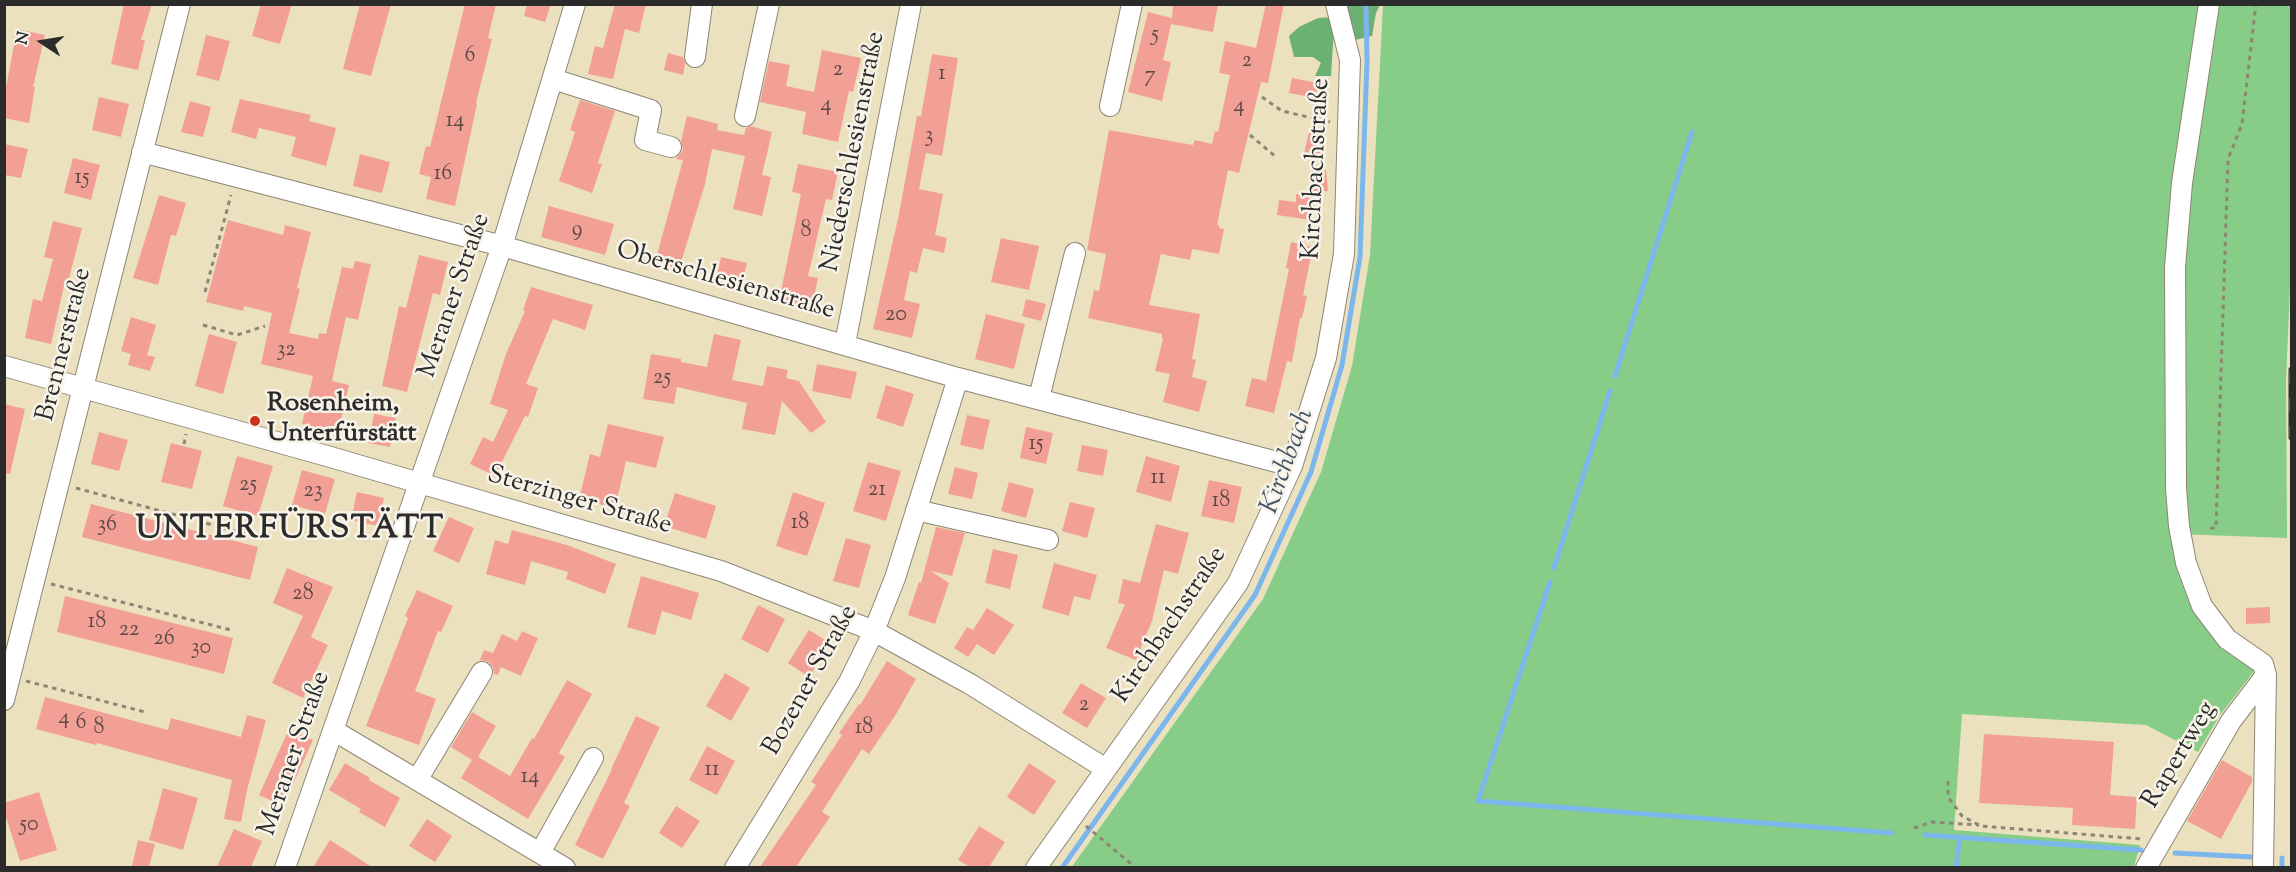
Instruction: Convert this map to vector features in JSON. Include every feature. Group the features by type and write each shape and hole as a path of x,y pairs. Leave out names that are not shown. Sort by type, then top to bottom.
{"street":[{"name":"Brennerstraße","path":"4,700 180,4"},
{"name":"Meraner Straße","path":"285,867 502,246 575,4"},
{"path":"695,57 702,4"},
{"path":"745,116 769,4"},
{"name":"Niederschlesienstraße","path":"845,344 911,4"},
{"path":"1110,106 1132,4"},
{"name":"Kirchbachstraße","path":"1036,867 1238,583 1292,466 1326,358 1344,254 1350,60 1335,4"},
{"path":"2209,4 2182,183 2175,267 2175,411 2179,526 2186,563 2202,606 2227,639 2263,664 2266,675 2263,867"},
{"path":"553,79 651,110 645,140 671,147"},
{"name":"Oberschlesienstraße","path":"141,152 502,246 958,378 1292,466"},
{"path":"1039,398 1075,253"},
{"name":"Sterzinger Straße","path":"4,366 327,456 721,571 874,631 970,684 1106,769"},
{"name":"Bozener Straße","path":"735,867 849,682 874,631 895,578 958,378"},
{"path":"916,510 1048,540"},
{"path":"417,780 482,672"},
{"name":"Rapertweg","path":"2146,867 2230,721 2266,675"},
{"path":"333,730 565,867"},
{"path":"540,853 593,758"}],"path":[{"path":"2210,528 2217,528 2228,159 2242,124 2256,4"},
{"path":"1262,97 1282,111 1348,126"},
{"path":"1250,135 1276,157"},
{"path":"205,292 236,177"},
{"path":"203,325 237,335 265,326"},
{"path":"59,483 257,537"},
{"path":"2212,490 2217,490"},
{"path":"35,580 231,630"},
{"path":"10,677 145,712"},
{"path":"1948,781 1948,797 1962,816 1981,826"},
{"path":"1073,816 1136,867"},
{"path":"1914,828 1932,822 2161,841"}],"green space":[{"path":"1347,5 1380,5 1376,13 1372,36 1355,40 1345,32 1334,28 1331,76 1315,76 1321,63 1313,57 1294,57 1289,36 1299,27 1318,18 1345,16"},
{"path":"1383,5 2291,5 2292,239 2286,381 2287,538 2177,534 2180,564 2255,670 2220,715 2198,752 2146,725 1962,714 1954,830 2140,845 2134,867 1071,868 1263,599 1321,472 1352,366 1370,255"}],"building":[{"path":"124,4 152,4 141,40 145,40 138,70 111,64"},
{"path":"261,4 292,4 280,44 252,36"},
{"path":"360,4 391,4 371,76 343,69"},
{"path":"465,4 496,4 488,38 492,39 455,206 426,199 431,177 419,174 426,146 430,147"},
{"path":"527,4 551,4 545,22 524,16"},
{"path":"615,4 646,4 639,33 625,29 613,79 588,74 595,46 603,48"},
{"path":"1173,4 1218,4 1213,32 1171,24 1163,60 1171,62 1162,101 1128,92 1148,12 1172,18"},
{"path":"1266,4 1284,4 1268,83 1261,82 1239,173 1228,170 1217,225 1224,229 1219,254 1192,249 1190,260 1161,254 1149,305 1200,314 1192,359 1196,360 1192,377 1207,381 1199,412 1163,402 1170,374 1155,371 1163,339 1162,334 1088,318 1094,290 1099,291 1106,254 1087,250 1109,130 1193,145 1195,140 1212,144 1215,131 1218,132 1230,75 1219,73 1225,41 1256,48"},
{"path":"17,29 45,35 33,87 35,87 29,123 4,118 4,98"},
{"path":"206,35 230,41 219,81 196,75"},
{"path":"822,50 861,58 853,92 849,91 838,142 802,134 806,112 760,102 769,61 790,65 786,86 814,92"},
{"path":"668,53 683,57 685,64 683,75 664,70"},
{"path":"932,54 958,58 942,156 926,153 919,189 943,194 935,235 947,238 944,253 923,248 917,273 910,271 904,300 920,304 912,338 873,329 899,214 917,116 921,116"},
{"path":"1292,78 1318,83 1315,98 1289,93"},
{"path":"99,97 129,104 121,137 92,130"},
{"path":"240,99 311,115 309,121 336,128 326,166 291,156 296,137 259,128 256,139 231,132"},
{"path":"580,100 615,111 598,163 602,164 592,193 559,181 575,132 570,130"},
{"path":"190,101 211,107 203,137 181,132"},
{"path":"687,116 718,124 717,130 744,135 746,128 750,126 772,132 762,175 771,177 762,216 733,209 745,156 712,149 705,184 679,269 655,262 683,160 676,159 683,150 681,141"},
{"path":"1309,132 1325,136 1320,158 1304,154"},
{"path":"4,144 28,149 21,178 4,175"},
{"path":"360,154 390,162 382,193 353,186"},
{"path":"73,158 100,165 91,200 64,193"},
{"path":"798,164 838,172 832,200 826,199 808,276 818,278 812,308 779,301 801,194 792,192"},
{"path":"1326,170 1328,191 1312,192 1311,171"},
{"path":"1296,194 1313,196 1310,220 1277,215 1279,200 1296,202"},
{"path":"159,195 186,203 176,236 171,235 158,285 133,278"},
{"path":"549,206 614,224 605,255 541,237"},
{"path":"228,220 283,235 285,225 311,232 289,333 318,339 319,333 326,334 342,267 353,269 355,261 371,264 358,320 346,317 332,381 349,385 338,433 302,424 313,376 261,364 272,313 244,306 243,311 206,302"},
{"path":"53,221 82,228 68,282 65,281 51,344 25,338 33,299 42,301 53,259 44,257"},
{"path":"1001,238 1039,246 1029,290 991,282"},
{"path":"1291,242 1313,247 1303,295 1307,296 1302,318 1300,318 1292,362 1287,361 1274,413 1245,406 1252,378 1266,381 1289,269 1286,268"},
{"path":"419,255 448,262 440,295 433,293 407,392 382,386 399,306 406,308"},
{"path":"721,257 747,263 740,292 715,286"},
{"path":"531,287 593,305 585,330 553,319 526,384 538,388 528,417 525,416 495,476 470,464 483,437 493,442 508,410 490,404 506,354 525,311 523,310"},
{"path":"1026,299 1046,304 1041,321 1022,316"},
{"path":"986,314 1025,324 1014,369 975,359"},
{"path":"131,317 156,325 147,355 155,357 150,371 128,365 131,354 121,351"},
{"path":"209,334 237,342 223,394 195,386"},
{"path":"714,334 741,340 732,380 763,386 767,366 788,370 786,378 799,381 826,422 811,433 782,401 775,435 742,429 747,403 677,387 674,404 643,399 651,354 681,359 681,362 707,367"},
{"path":"817,364 857,372 851,399 812,391"},
{"path":"886,385 914,394 903,427 876,418"},
{"path":"4,404 25,409 10,474 4,473"},
{"path":"374,414 396,418 390,447 368,443"},
{"path":"967,415 990,420 983,450 960,445"},
{"path":"608,424 664,437 656,468 626,461 615,508 579,499 590,454 600,457"},
{"path":"1026,427 1053,433 1046,464 1020,458"},
{"path":"99,432 128,440 119,471 91,464"},
{"path":"171,443 202,451 192,489 161,482"},
{"path":"1082,445 1108,450 1103,476 1077,471"},
{"path":"237,456 273,466 258,516 223,506"},
{"path":"1146,456 1180,466 1171,502 1136,492"},
{"path":"868,462 901,471 886,521 853,511"},
{"path":"955,467 978,473 972,499 948,494"},
{"path":"302,470 335,479 325,514 292,505"},
{"path":"1209,480 1242,487 1234,523 1201,516"},
{"path":"1009,482 1034,489 1026,518 1001,511"},
{"path":"357,492 384,498 378,526 351,520"},
{"path":"793,492 825,503 807,556 776,546"},
{"path":"675,493 716,506 706,539 664,526"},
{"path":"1070,502 1095,508 1087,538 1062,531"},
{"path":"91,504 258,547 250,580 82,537"},
{"path":"449,517 474,528 459,563 433,551"},
{"path":"1156,524 1189,533 1178,574 1164,570 1152,621 1136,660 1106,648 1125,604 1118,603 1123,579 1140,583"},
{"path":"936,527 965,533 952,576 931,571 949,583 935,624 908,615 919,582 921,583"},
{"path":"512,530 567,545 616,564 605,594 566,579 568,572 531,561 525,585 486,574 495,540 508,544"},
{"path":"846,538 871,545 859,588 833,581"},
{"path":"993,549 1018,555 1010,589 985,583"},
{"path":"1054,563 1097,575 1090,600 1074,596 1069,616 1042,608"},
{"path":"287,568 333,587 311,637 328,645 303,698 272,683 303,616 273,603"},
{"path":"641,576 699,593 691,620 662,611 655,635 627,627"},
{"path":"417,590 453,606 441,632 438,631 415,691 436,699 419,745 366,726 408,618 405,616"},
{"path":"65,596 233,638 224,674 57,632"},
{"path":"758,605 785,619 768,653 741,639"},
{"path":"2270,607 2270,623 2246,624 2246,608"},
{"path":"987,608 1014,625 994,655 977,644 968,657 954,648 967,627 973,630"},
{"path":"809,630 830,643 809,677 788,663"},
{"path":"522,631 538,638 521,676 501,667 498,675 494,674 489,662 480,660 484,650 493,653 502,634 517,641"},
{"path":"887,661 916,679 895,716 869,754 862,749 822,812 830,817 796,867 760,867 816,785 811,782 842,735 839,733 860,705"},
{"path":"725,673 750,688 731,721 706,706"},
{"path":"567,680 592,694 559,753 565,757 528,819 461,778 472,760 451,747 472,712 496,726 478,757 510,776"},
{"path":"1081,683 1106,698 1087,728 1062,713"},
{"path":"45,697 168,730 171,718 241,737 247,715 266,720 241,822 224,819 232,780 97,743 96,745 36,729"},
{"path":"636,716 660,727 624,803 630,806 603,859 575,845"},
{"path":"289,729 313,740 283,806 259,795"},
{"path":"1984,734 2114,742 2110,795 2137,797 2135,829 2072,825 2073,808 1979,803"},
{"path":"707,746 735,761 717,795 689,780"},
{"path":"2222,760 2252,777 2252,782 2221,839 2187,821"},
{"path":"345,763 400,798 385,827 359,812 361,809 329,790"},
{"path":"1029,763 1056,781 1034,815 1007,797"},
{"path":"163,788 198,798 183,850 149,840"},
{"path":"39,792 57,850 20,861 4,811 4,803"},
{"path":"676,806 700,821 682,848 659,833"},
{"path":"427,819 452,836 435,862 409,846"},
{"path":"979,826 1005,842 989,867 970,867 958,860"},
{"path":"234,829 262,841 251,867 217,867"},
{"path":"138,840 155,844 149,867 132,866"},
{"path":"330,840 372,867 313,867"}],"waterway":[{"name":"Kirchbach","path":"1062,868 1255,595 1311,472 1342,365 1360,257 1367,61 1366,4"},
{"path":"1615,376 1692,132"},
{"path":"1554,568 1610,391"},
{"path":"1550,582 1478,801 1892,833"},
{"path":"1925,835 2141,850"},
{"path":"1956,868 1960,837"},
{"path":"2175,853 2252,857"},
{"path":"2282,858 2282,868"}],"railway":[{"path":"2292,370 2292,437"}],"place":[{"name":"Rosenheim, Unterfürstätt","path":"255,421"}],"district":[{"name":"UNTERFÜRSTÄTT","path":"290,532"}]}
